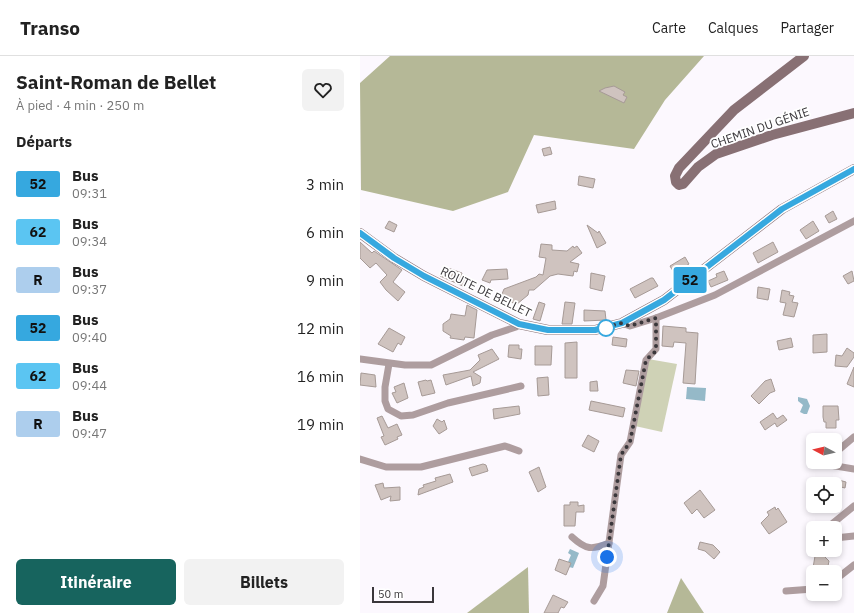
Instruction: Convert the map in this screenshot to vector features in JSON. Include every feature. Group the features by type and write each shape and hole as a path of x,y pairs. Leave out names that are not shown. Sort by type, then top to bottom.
{"main road":[{"name":"CHEMIN DU GÉNIE","path":"804,56 734,110 679,168 675,176 676,182 679,185 683,184 698,168 716,154 772,135 854,113"},
{"name":"ROUTE DE BELLET","path":"360,233 394,258 424,276 519,324 548,330 595,330 622,323 664,300 782,209 854,169"}],"street":[{"path":"622,323 630,326 656,318 715,295 854,221"},
{"path":"594,601 603,586 621,455 630,442 646,360 656,351 656,318"},
{"path":"360,359 405,366 431,365 478,341 516,327 519,324"},
{"path":"389,364 384,388 384,401 388,409 401,416 413,415 448,403 521,386"},
{"path":"842,447 854,437"},
{"path":"360,459 386,467 407,468 433,465 506,446 519,451"},
{"path":"842,467 854,469"},
{"path":"836,521 854,506"},
{"path":"842,537 854,536"},
{"path":"572,537 582,546 595,549 609,543"},
{"path":"842,574 854,565"},
{"path":"786,591 806,590"}],"green space":[{"path":"390,56 704,56 665,100 634,149 534,135 508,192 453,211 361,190 360,83"},
{"path":"648,359 677,364 662,432 635,426"},
{"path":"528,567 529,613 467,613"},
{"path":"681,578 704,613 667,613"}],"water":[{"path":"687,387 706,388 705,401 686,399"},
{"path":"798,397 807,399 810,406 807,414 800,412 803,405 798,401"},
{"path":"570,549 579,553 573,568 569,567 571,563 568,562 571,555 568,553"}],"building":[{"path":"614,86 625,92 623,95 627,97 624,103 599,91"},
{"path":"550,147 552,154 544,156 542,149"},
{"path":"579,176 595,179 593,188 578,185"},
{"path":"555,201 556,209 538,213 536,205"},
{"path":"833,211 837,219 829,223 825,216"},
{"path":"389,221 397,225 394,232 385,228"},
{"path":"813,221 819,231 806,239 800,230"},
{"path":"587,225 598,233 599,231 606,243 597,248"},
{"path":"360,242 372,253 374,251 402,270 393,282 405,292 398,301 380,282 387,275 376,263 370,268 360,258"},
{"path":"773,242 778,252 758,263 753,253"},
{"path":"541,244 552,245 552,250 567,251 573,246 574,248 577,246 582,253 570,262 579,264 577,272 574,271 573,276 558,274 550,276 534,290 529,290 528,295 517,304 500,299 504,289 536,277 539,274 543,275 546,258 539,257"},
{"path":"685,257 689,264 674,273 670,266"},
{"path":"445,267 462,273 461,276 469,279 465,287 440,276"},
{"path":"507,269 508,279 491,280 490,283 482,280 487,270"},
{"path":"724,271 728,280 711,287 708,281 717,277 716,274"},
{"path":"852,271 854,281 848,284 843,276"},
{"path":"591,273 605,276 602,291 590,288"},
{"path":"653,278 658,286 635,298 630,289"},
{"path":"758,287 770,289 768,300 757,298"},
{"path":"782,290 790,292 789,295 794,296 792,302 798,303 794,317 783,315 786,303 780,302"},
{"path":"539,302 545,304 540,321 533,319"},
{"path":"565,302 575,303 572,324 562,324"},
{"path":"467,305 477,310 474,338 465,337 464,340 450,338 451,336 443,331 443,324 450,319 451,314 465,316"},
{"path":"584,310 605,311 606,320 584,321"},
{"path":"663,326 686,328 686,332 698,333 695,384 683,383 686,343 674,342 673,347 662,346"},
{"path":"389,328 405,337 401,345 398,343 393,352 378,344"},
{"path":"827,334 827,352 813,353 813,335"},
{"path":"613,337 627,339 626,347 612,345"},
{"path":"791,338 793,347 779,350 777,341"},
{"path":"577,342 577,378 565,378 565,343"},
{"path":"509,345 519,345 519,349 522,349 521,359 508,357"},
{"path":"535,346 552,346 551,365 535,365"},
{"path":"847,348 854,353 854,357 847,367 835,366 836,355 842,356"},
{"path":"492,349 499,359 473,372 481,377 480,383 473,386 471,376 446,385 443,375 470,370 480,360 478,355"},
{"path":"854,367 854,387 847,384"},
{"path":"626,370 639,371 636,386 623,383"},
{"path":"361,373 375,375 376,387 360,385"},
{"path":"548,377 549,395 538,396 537,378"},
{"path":"771,379 775,391 770,393 759,404 751,396 765,381"},
{"path":"431,380 435,393 422,396 418,382"},
{"path":"597,381 598,391 590,391 590,382"},
{"path":"404,383 408,398 397,403 392,393 396,392 394,387"},
{"path":"591,401 625,408 623,417 589,410"},
{"path":"519,406 520,414 494,419 493,409"},
{"path":"823,406 838,406 839,420 836,420 836,428 826,428 826,422 824,422 823,417"},
{"path":"773,413 777,419 783,415 787,420 777,427 775,423 765,430 760,422"},
{"path":"382,416 388,428 397,424 402,435 397,437 398,439 385,445 381,437 384,436 377,418"},
{"path":"437,419 442,422 444,420 447,429 439,434 433,426"},
{"path":"588,435 599,441 594,452 582,446"},
{"path":"483,464 486,465 488,471 472,476 469,468"},
{"path":"539,467 546,487 538,492 529,472"},
{"path":"450,474 453,482 418,495 419,489 424,487 423,485 436,481 435,478"},
{"path":"842,481 846,482 845,488 842,487"},
{"path":"383,483 384,488 400,487 400,500 390,501 391,496 381,500 375,485"},
{"path":"700,490 715,510 704,518 697,509 692,514 684,503"},
{"path":"570,502 578,502 578,506 584,505 584,512 576,512 575,526 564,526 564,505 570,505"},
{"path":"775,507 776,510 778,508 787,522 769,534 761,523 769,515 767,512"},
{"path":"700,542 713,545 720,552 714,559 705,551 698,549"},
{"path":"815,557 825,557 829,561 828,565 814,565"},
{"path":"559,559 571,563 566,575 555,570"},
{"path":"553,595 568,602 564,608 561,607 558,613 544,613"}],"bus line":[{"name":"52","path":"360,233 394,258 424,276 519,324 529,327 560,331 595,330 622,323 645,312 664,300 782,209 854,169"}],"route":[{"path":"606,328 603,328 622,323 626,326 630,326 656,318 657,323 656,351 648,356 646,360 630,442 621,455 607,557"}]}
